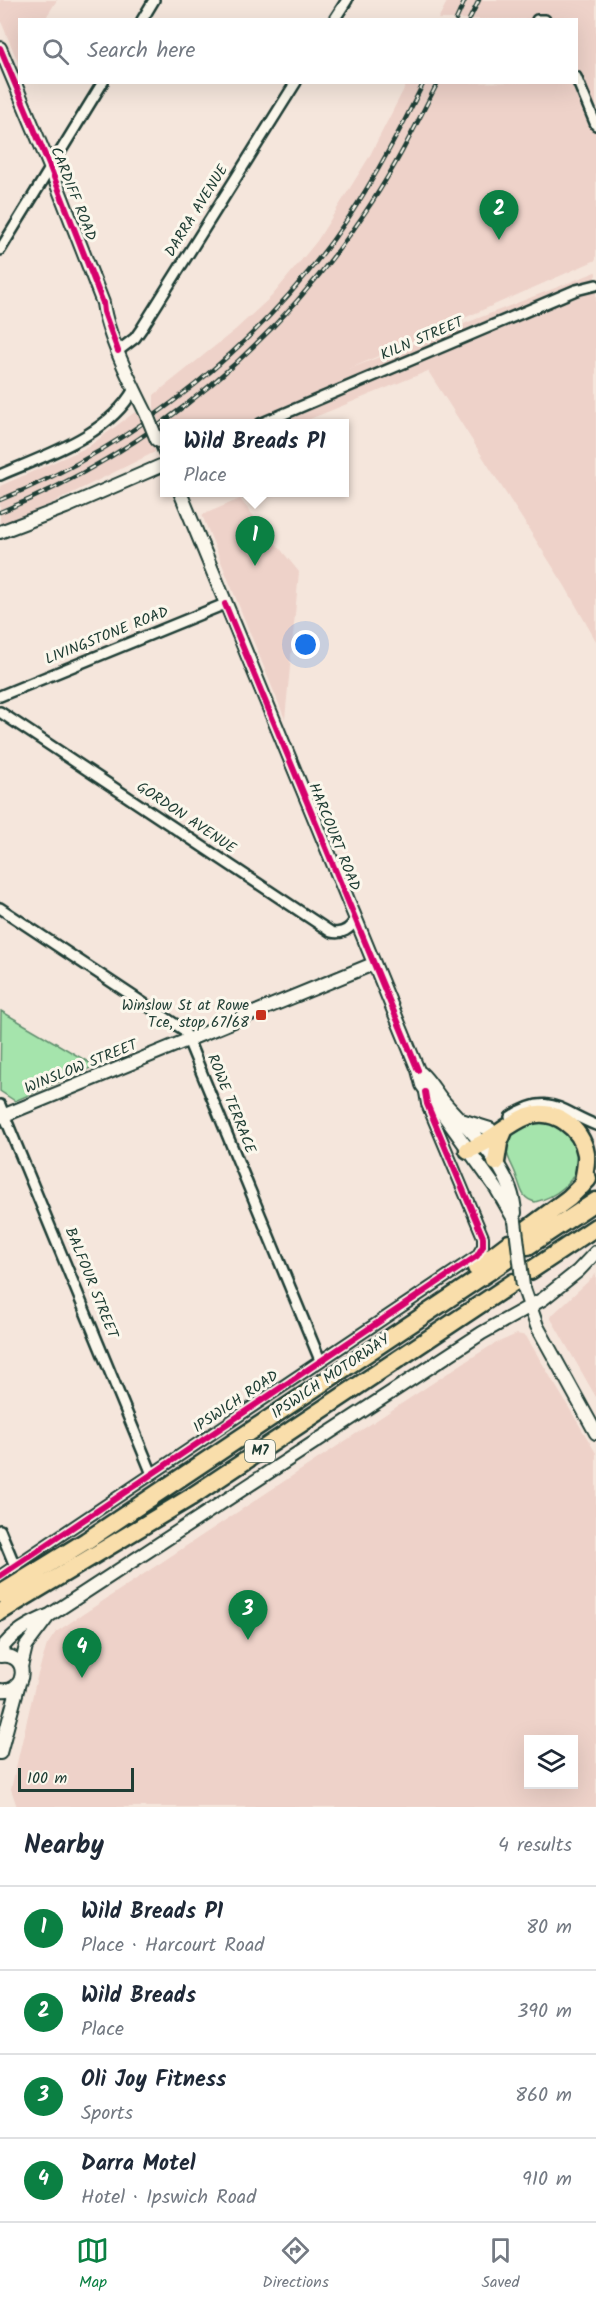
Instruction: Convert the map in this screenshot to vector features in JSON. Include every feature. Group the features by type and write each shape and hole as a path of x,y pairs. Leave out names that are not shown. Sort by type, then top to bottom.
{"highway":[{"path":"475,1145 497,1130 534,1114 544,1114 564,1120 578,1135 586,1153 582,1186"},
{"path":"496,1162 499,1143 497,1130"},
{"path":"523,1232 582,1186 596,1169"},
{"path":"523,1232 596,1201"},
{"name":"IPSWICH MOTORWAY","path":"0,1612 191,1497 522,1280 596,1227"},
{"name":"IPSWICH MOTORWAY","path":"0,1594 105,1528 432,1310 437,1297 510,1250"}],"main road":[{"name":"CARDIFF ROAD","path":"0,48 50,167 146,411"},
{"name":"CARDIFF ROAD","path":"122,348 134,389 146,411"},
{"path":"146,411 160,444"},
{"path":"0,532 66,507 160,466"},
{"name":"HARCOURT ROAD","path":"182,497 418,1070 460,1120 523,1232"},
{"name":"WINSLOW STREET","path":"2,1112 188,1040 373,963"},
{"name":"HARCOURT ROAD","path":"418,1070 418,1078 425,1092 475,1145 496,1162 512,1192 523,1232 522,1280 530,1307 539,1331 596,1433"},
{"path":"460,1120 497,1130"},
{"path":"21,1667 14,1658 0,1654 14,1635 28,1624 50,1615 482,1333 530,1307 562,1284 596,1252"},
{"path":"0,1753 27,1646 50,1615"},
{"path":"0,1690 10,1689 19,1683"}],"street":[{"path":"143,18 154,0"},
{"path":"335,18 346,0"},
{"path":"578,81 596,125"},
{"path":"0,250 101,84"},
{"name":"DARRA AVENUE","path":"122,348 142,328 295,84"},
{"path":"577,84 582,90"},
{"name":"KILN STREET","path":"270,419 576,290 596,285"},
{"path":"0,475 91,432 114,414 134,389"},
{"path":"114,414 133,406 146,411"},
{"name":"LIVINGSTONE ROAD","path":"0,696 225,604"},
{"name":"GORDON AVENUE","path":"0,712 331,932 345,931 355,920"},
{"name":"ROWE TERRACE","path":"0,908 184,1030 320,1360"},
{"name":"HARCOURT ROAD","path":"425,1092 427,1104 483,1237 483,1246"},
{"path":"497,1130 519,1110 544,1105 566,1109 596,1125"},
{"name":"BALFOUR STREET","path":"2,1112 152,1474"},
{"name":"IPSWICH ROAD","path":"0,1576 468,1263 477,1256 483,1246"},
{"path":"0,1530 15,1566"}],"shaded area":[{"path":"0,0 57,0 46,18 18,18 18,62 0,19"},
{"path":"448,0 596,0 596,260 349,369 596,272 596,641 565,586 428,371 310,419 160,419 160,424 154,410 154,395 235,330 272,296 317,241 368,159 406,84 578,84 578,18 439,18"},
{"path":"135,412 141,415 154,442 155,452 38,510 0,524 0,486 88,447"},
{"path":"240,499 299,572 285,719 202,515"},
{"path":"596,1274 596,1397 550,1317"},
{"path":"517,1334 526,1336 596,1453 596,1807 17,1807 11,1789 37,1677 47,1645 56,1632 492,1345"}],"green space":[{"path":"1,1011 95,1066 15,1101 0,1091"},
{"path":"547,1122 562,1131 572,1142 577,1154 577,1166 564,1188 535,1202 523,1193 508,1156 507,1145 514,1132 523,1125"}],"railway":[{"path":"457,18 465,0"},
{"path":"470,18 479,0"},
{"path":"0,500 52,477 150,419 238,347 315,263 349,217 407,117 423,84"},
{"path":"166,419 210,386 256,344 298,300 337,252 372,202 437,84"},
{"path":"0,512 56,487 110,457 160,424"}],"cycle path":[{"path":"0,48 103,303 118,351"},
{"path":"225,604 418,1070"},
{"path":"0,1576 477,1256 483,1246 483,1237 427,1104 425,1092"}],"place":[{"name":"Wild Breads","path":"499,240"},
{"name":"Wild Breads P1","path":"255,566"},
{"name":"Winslow St at Rowe Tce, stop 67/68","path":"261,1015"},
{"name":"Oli Joy Fitness","path":"248,1640"},
{"name":"Darra Motel","path":"82,1678"}]}
